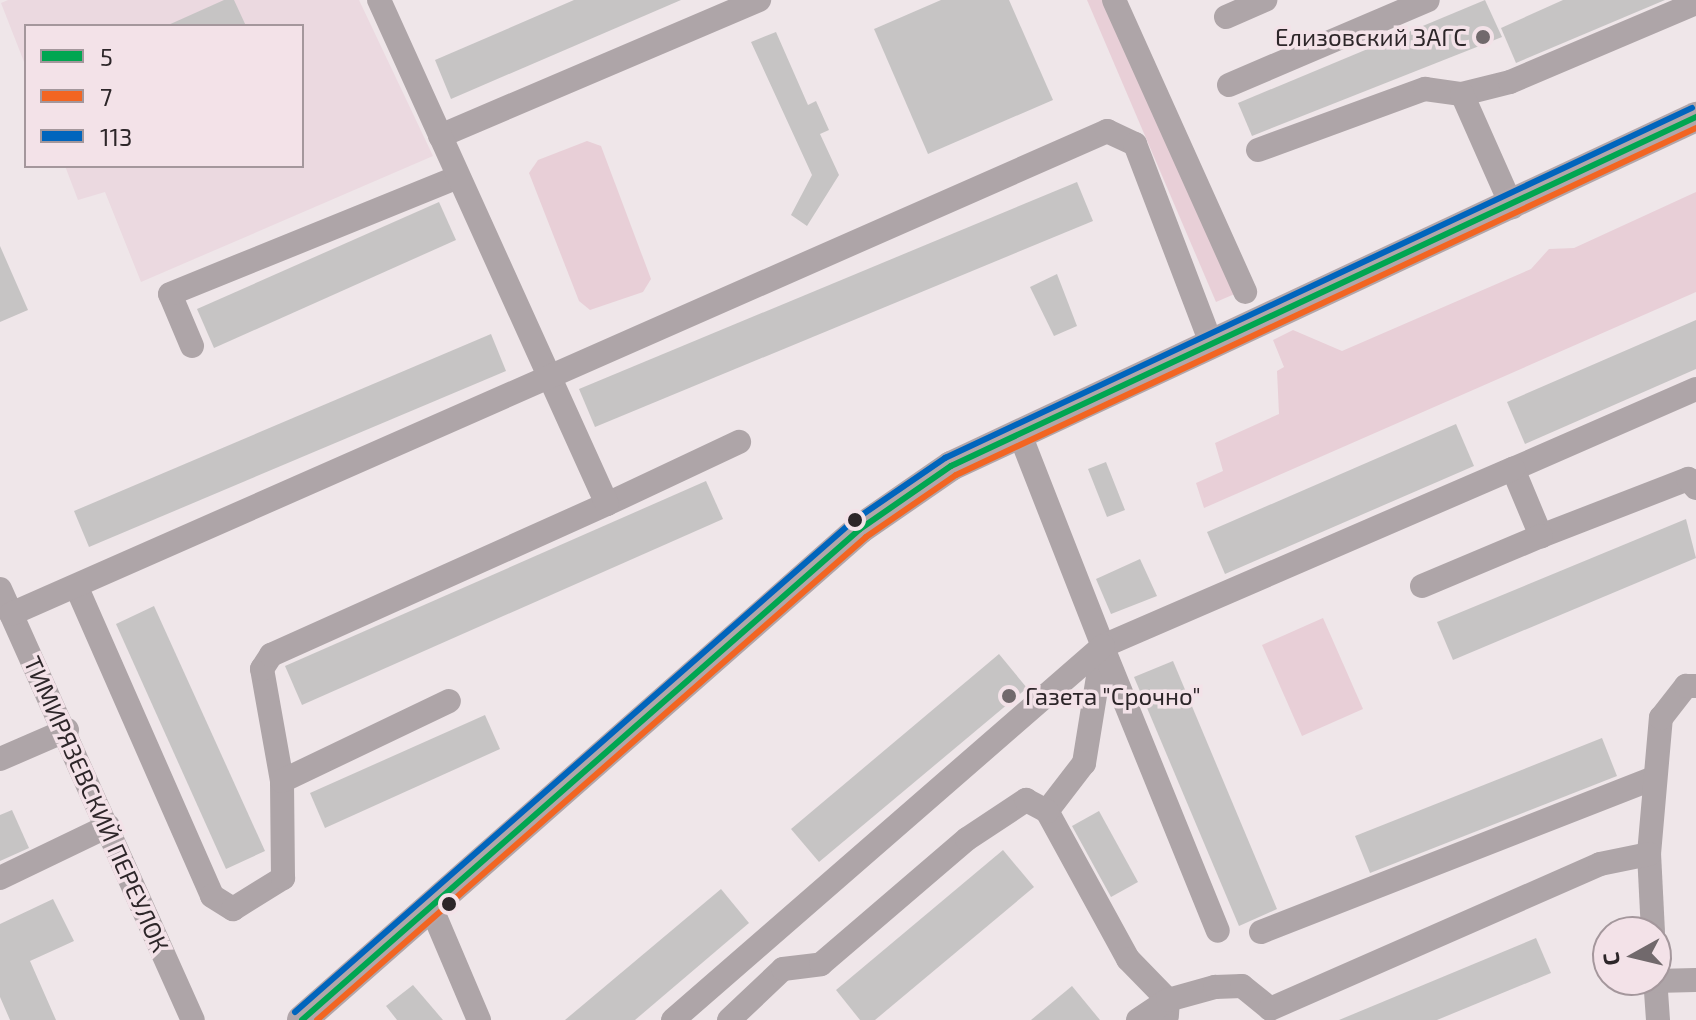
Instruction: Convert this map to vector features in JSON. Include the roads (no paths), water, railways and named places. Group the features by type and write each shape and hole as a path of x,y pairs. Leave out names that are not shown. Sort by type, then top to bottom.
{"main road":[{"path":"302,1020 860,529 951,466 1210,340 1512,207 1657,139 1696,117"},
{"path":"1657,139 1696,127"}],"street":[{"path":"440,136 759,0"},
{"path":"1114,0 1245,292"},
{"path":"1226,17 1265,0"},
{"path":"1229,85 1428,0"},
{"path":"383,1 458,177 607,504"},
{"path":"1258,150 1425,89 1462,94 1510,82 1696,3"},
{"path":"1462,94 1512,207"},
{"path":"11,614 77,588 1107,131 1135,144 1210,340"},
{"path":"192,346 170,294 458,177"},
{"path":"673,1020 1103,646 1696,389"},
{"path":"1019,432 1218,931"},
{"path":"77,588 212,896 233,909 283,878 282,781 262,669 271,655 739,442"},
{"path":"1513,469 1541,536"},
{"path":"1422,586 1688,479 1696,488"},
{"name":"ТИМИРЯЗЕВСКИЙ ПЕРЕУЛОК","path":"0,589 67,730 193,1020"},
{"path":"1047,811 1084,763 1103,646"},
{"path":"1652,916 1649,854 1652,779 1661,718 1693,681"},
{"path":"282,781 449,701"},
{"path":"0,759 67,730"},
{"path":"1261,932 1652,779"},
{"path":"729,1020 783,969 832,955 967,839 1026,800 1047,811 1128,959 1167,1010"},
{"path":"0,878 108,826"},
{"path":"1138,1020 1242,986 1270,1009 1600,864 1649,854"},
{"path":"431,907 479,1020"},
{"path":"1672,981 1696,980"},
{"path":"1656,996 1658,1020"}],"place":[{"name":"Елизовский ЗАГС","path":"1483,37"},
{"name":"Газета \"Срочно\"","path":"1009,696"}]}
